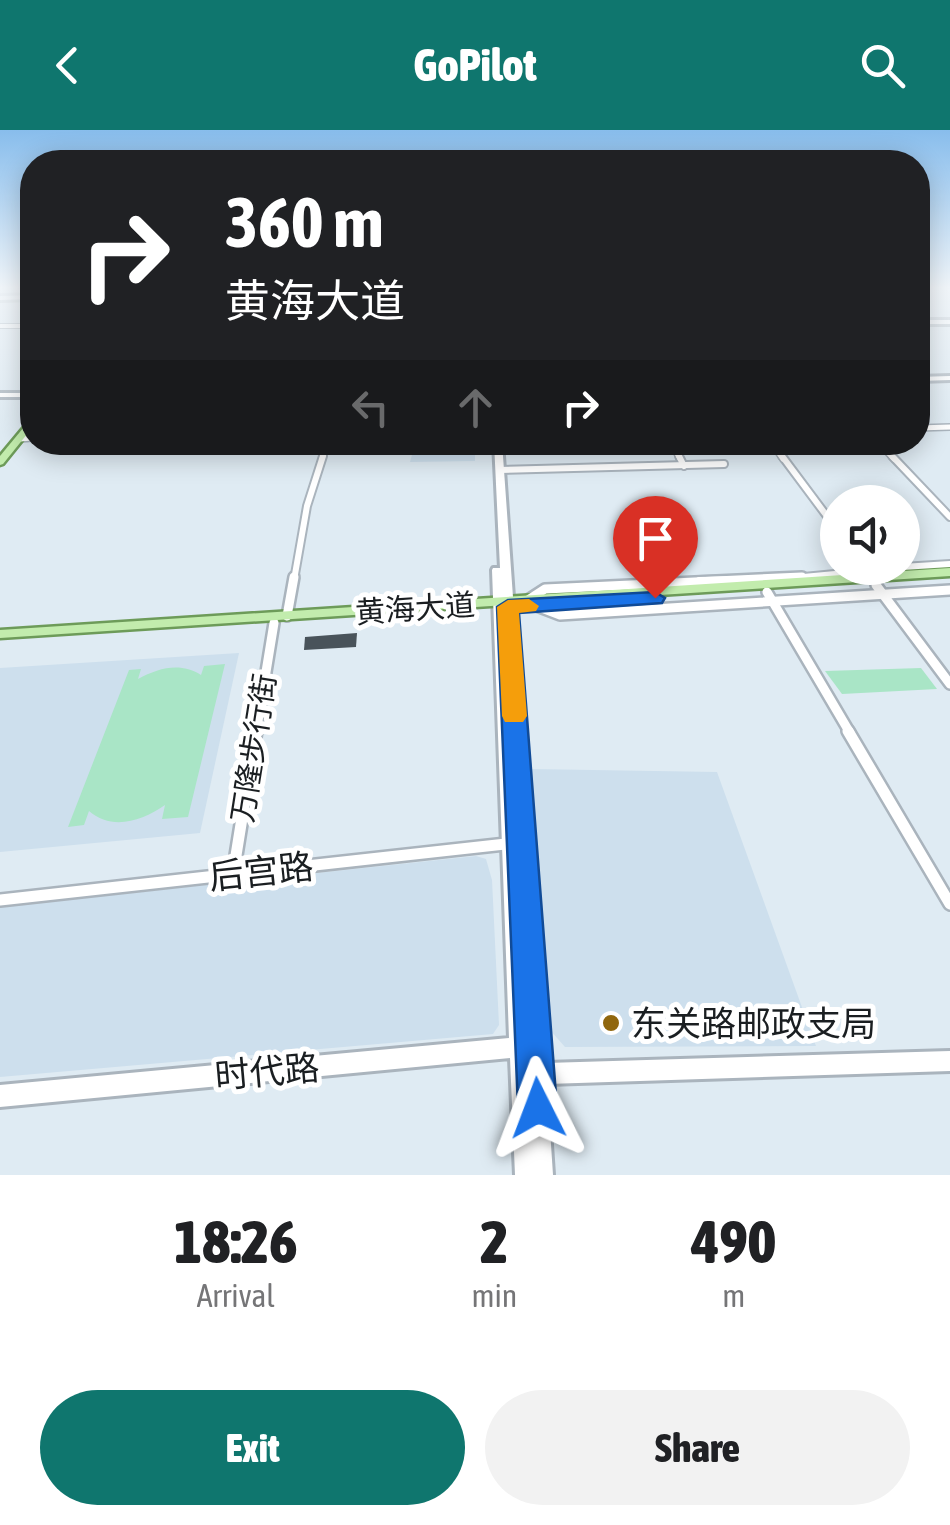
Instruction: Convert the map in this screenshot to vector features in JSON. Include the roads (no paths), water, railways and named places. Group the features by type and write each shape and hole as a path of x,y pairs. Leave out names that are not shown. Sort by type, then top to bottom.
{"main road":[{"path":"0,454 20,433"},
{"path":"0,462 20,438"},
{"path":"496,455 527,1046 526,1175"},
{"path":"497,455 503,605"},
{"name":"黄海大道","path":"920,575 950,572"},
{"name":"黄海大道","path":"920,580 950,580"},
{"name":"黄海大道","path":"0,637 820,583"},
{"name":"黄海大道","path":"531,603 769,596 836,585"},
{"path":"527,1046 536,1074 542,1175"},
{"name":"时代路","path":"0,1096 527,1046"},
{"path":"536,1074 950,1062"}],"street":[{"name":"万隆步行街","path":"233,874 281,619 323,455"},
{"path":"678,455 684,466"},
{"path":"781,455 820,507"},
{"path":"890,455 950,517"},
{"path":"500,470 724,464"},
{"path":"920,566 950,564"},
{"path":"876,585 950,684"},
{"path":"915,585 950,590"},
{"path":"769,596 950,904"},
{"name":"后宫路","path":"0,900 515,842"}],"place":[{"name":"东关路邮政支局","path":"611,1023"}]}
